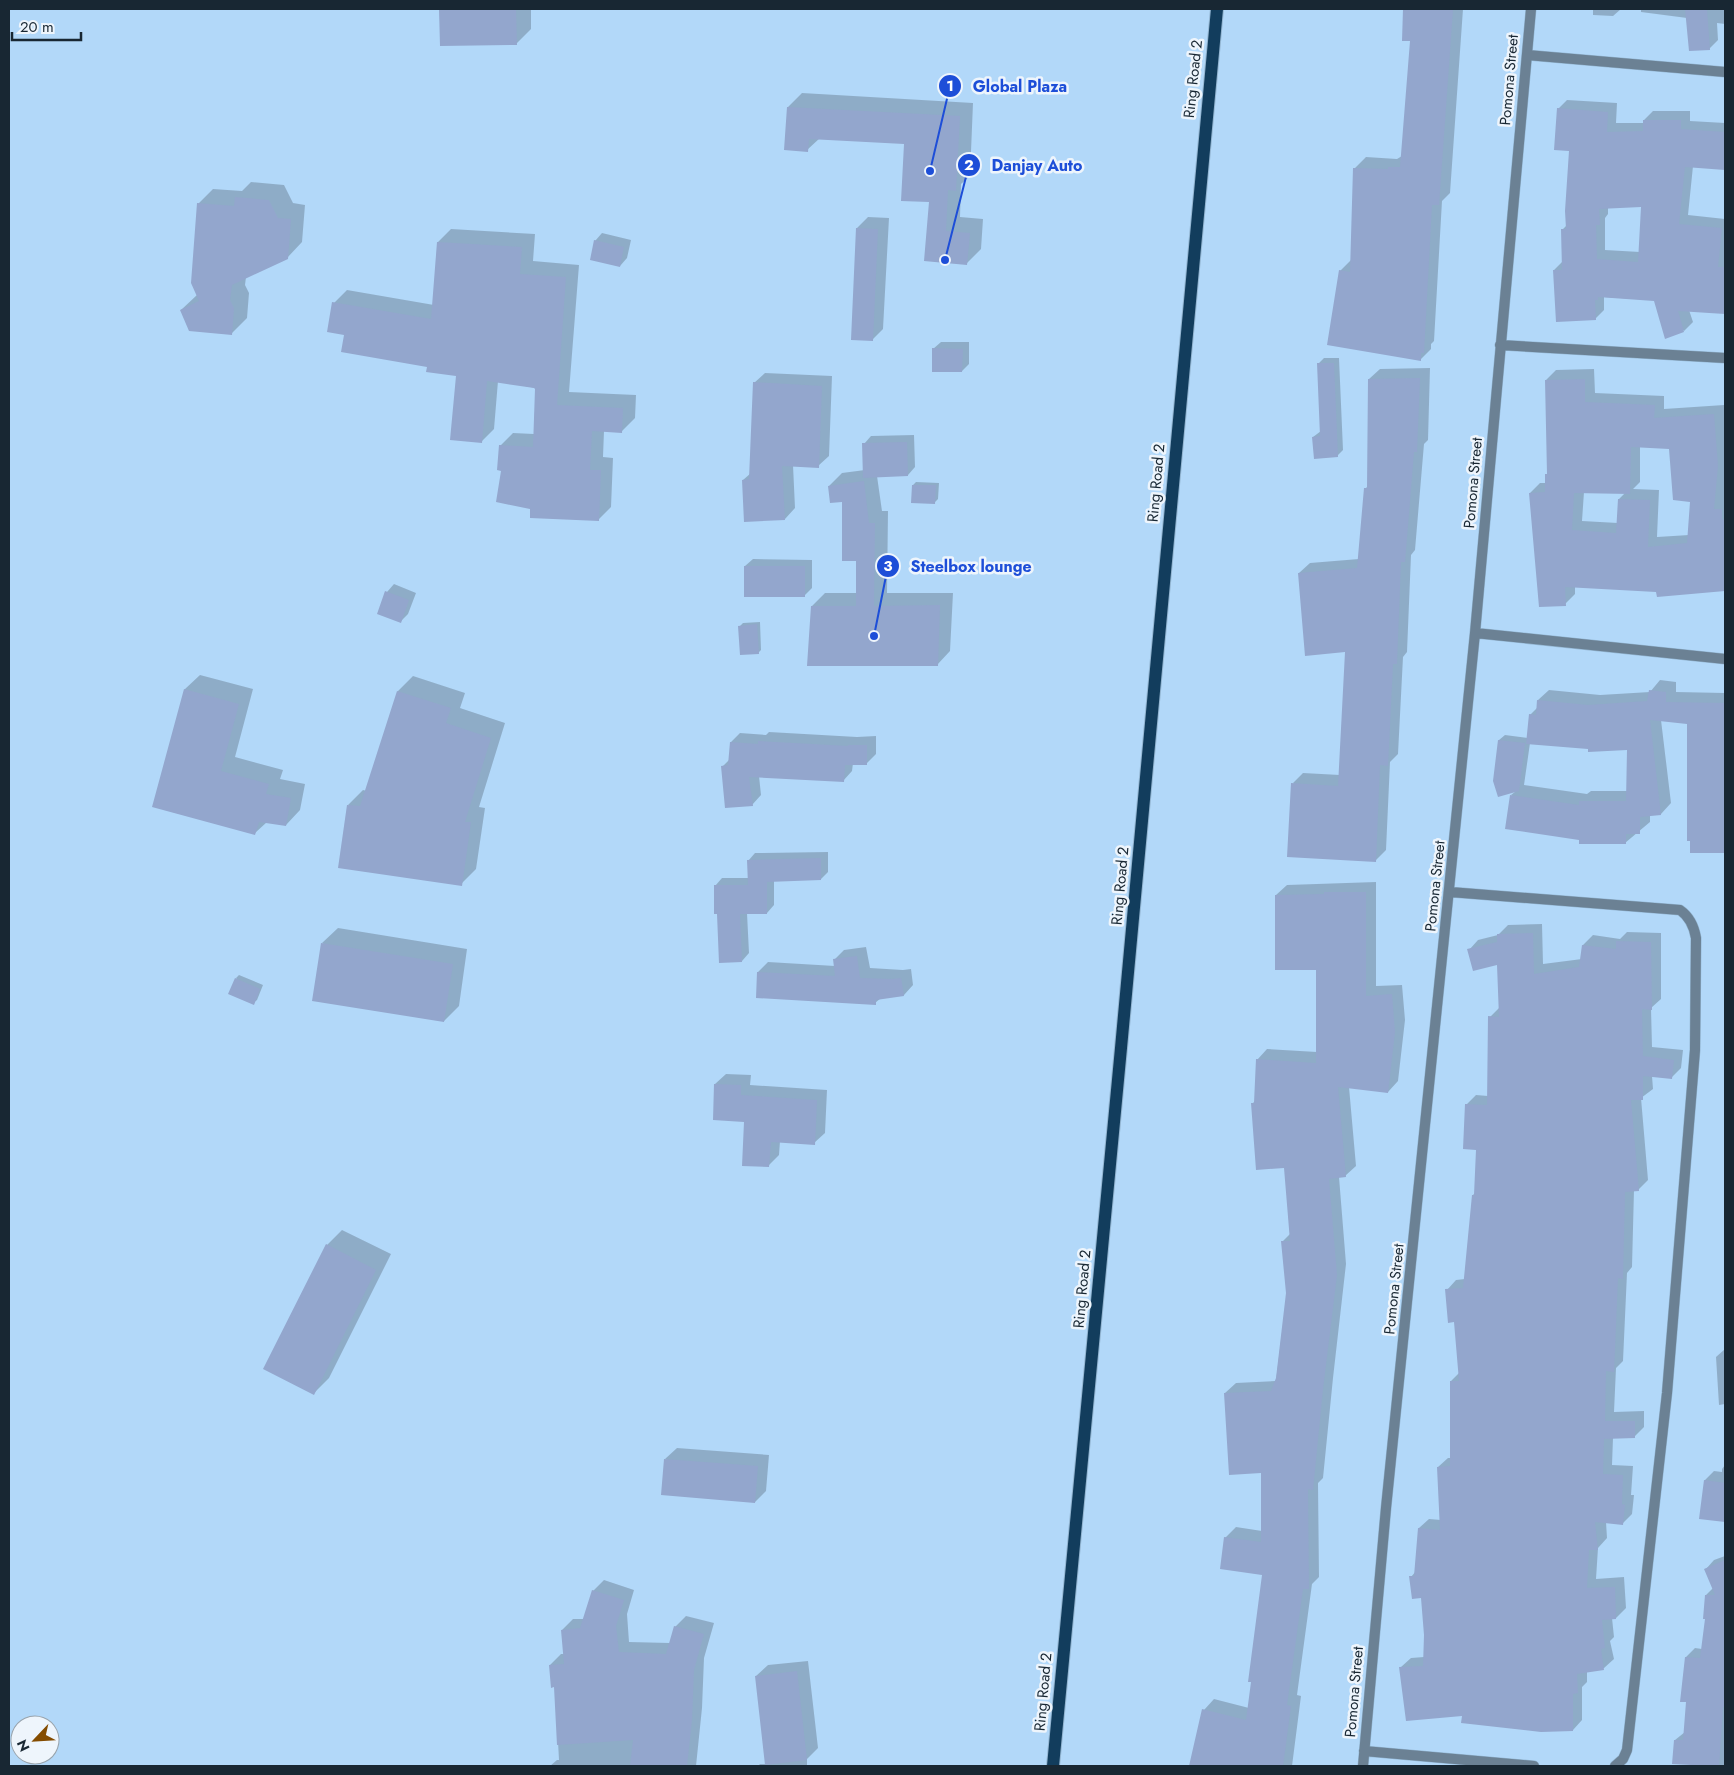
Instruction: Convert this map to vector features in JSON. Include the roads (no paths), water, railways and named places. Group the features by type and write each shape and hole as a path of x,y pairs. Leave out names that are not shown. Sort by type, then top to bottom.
{"main road":[{"name":"Ring Road 2","path":"1053,1766 1217,9"}],"street":[{"name":"Pomona Street","path":"1363,1766 1386,1508 1475,633 1531,9"},
{"path":"1527,55 1725,72"},
{"path":"1500,345 1725,358"},
{"path":"1475,633 1725,659"},
{"path":"1450,892 1680,910 1694,927 1696,938 1695,1050 1667,1393 1627,1750 1623,1759 1616,1766"},
{"path":"1364,1751 1534,1766"}],"place":[{"name":"Global Plaza","path":"930,171"},
{"name":"Danjay Auto","path":"945,260"},
{"name":"Steelbox lounge","path":"874,636"}]}
